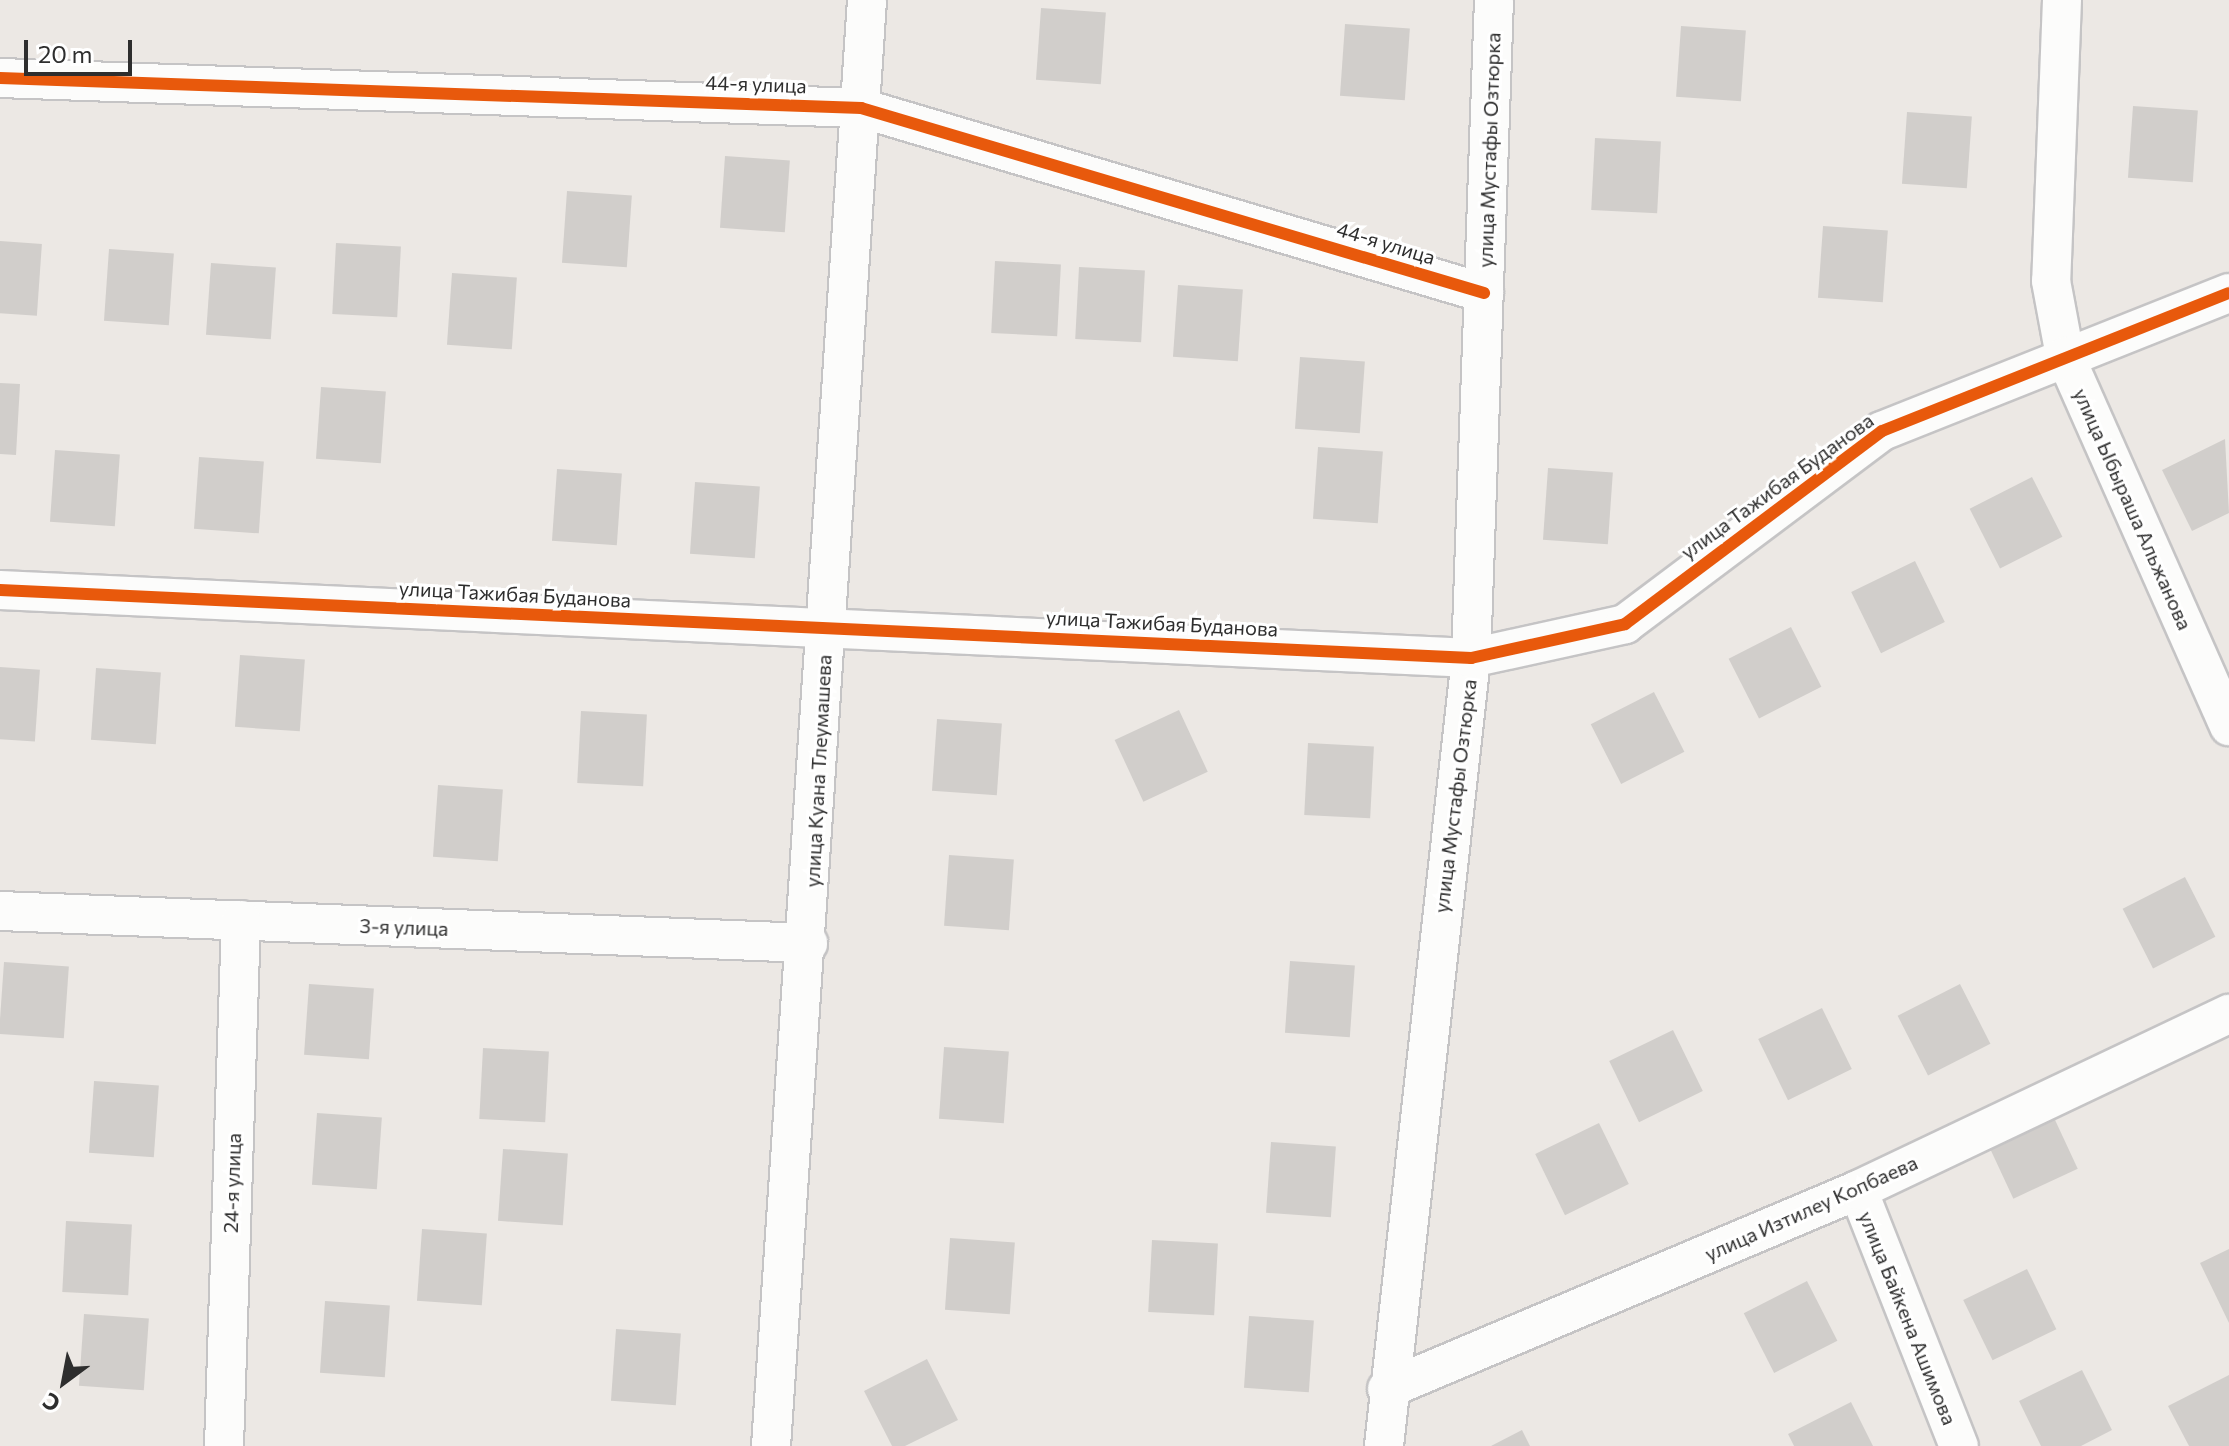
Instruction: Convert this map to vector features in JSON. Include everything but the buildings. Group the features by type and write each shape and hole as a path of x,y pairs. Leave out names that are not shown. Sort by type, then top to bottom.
{"street":[{"name":"улица Куана Тлеумашева","path":"771,1446 808,943 867,0"},
{"name":"улица Мустафы Озтюрка","path":"1384,1446 1387,1389 1471,658 1494,0"},
{"name":"улица Ыбыраша Альжанова","path":"2062,0 2051,281 2065,356 2229,726"},
{"name":"44-я улица","path":"0,78 861,108 1484,293"},
{"name":"улица Тажибая Буданова","path":"0,590 1471,658 1625,624 1882,431 2229,293"},
{"name":"3-я улица","path":"0,911 808,943"},
{"name":"24-я улица","path":"224,1446 241,920"},
{"name":"улица Изтилеу Копбаева","path":"1387,1389 1858,1190 2229,1014"},
{"name":"улица Байкена Ашимова","path":"1858,1190 1959,1446"}],"cycle path":[{"path":"0,78 861,108 1484,293"},
{"path":"0,590 1471,658 1625,624 1882,431 2229,293"}]}
